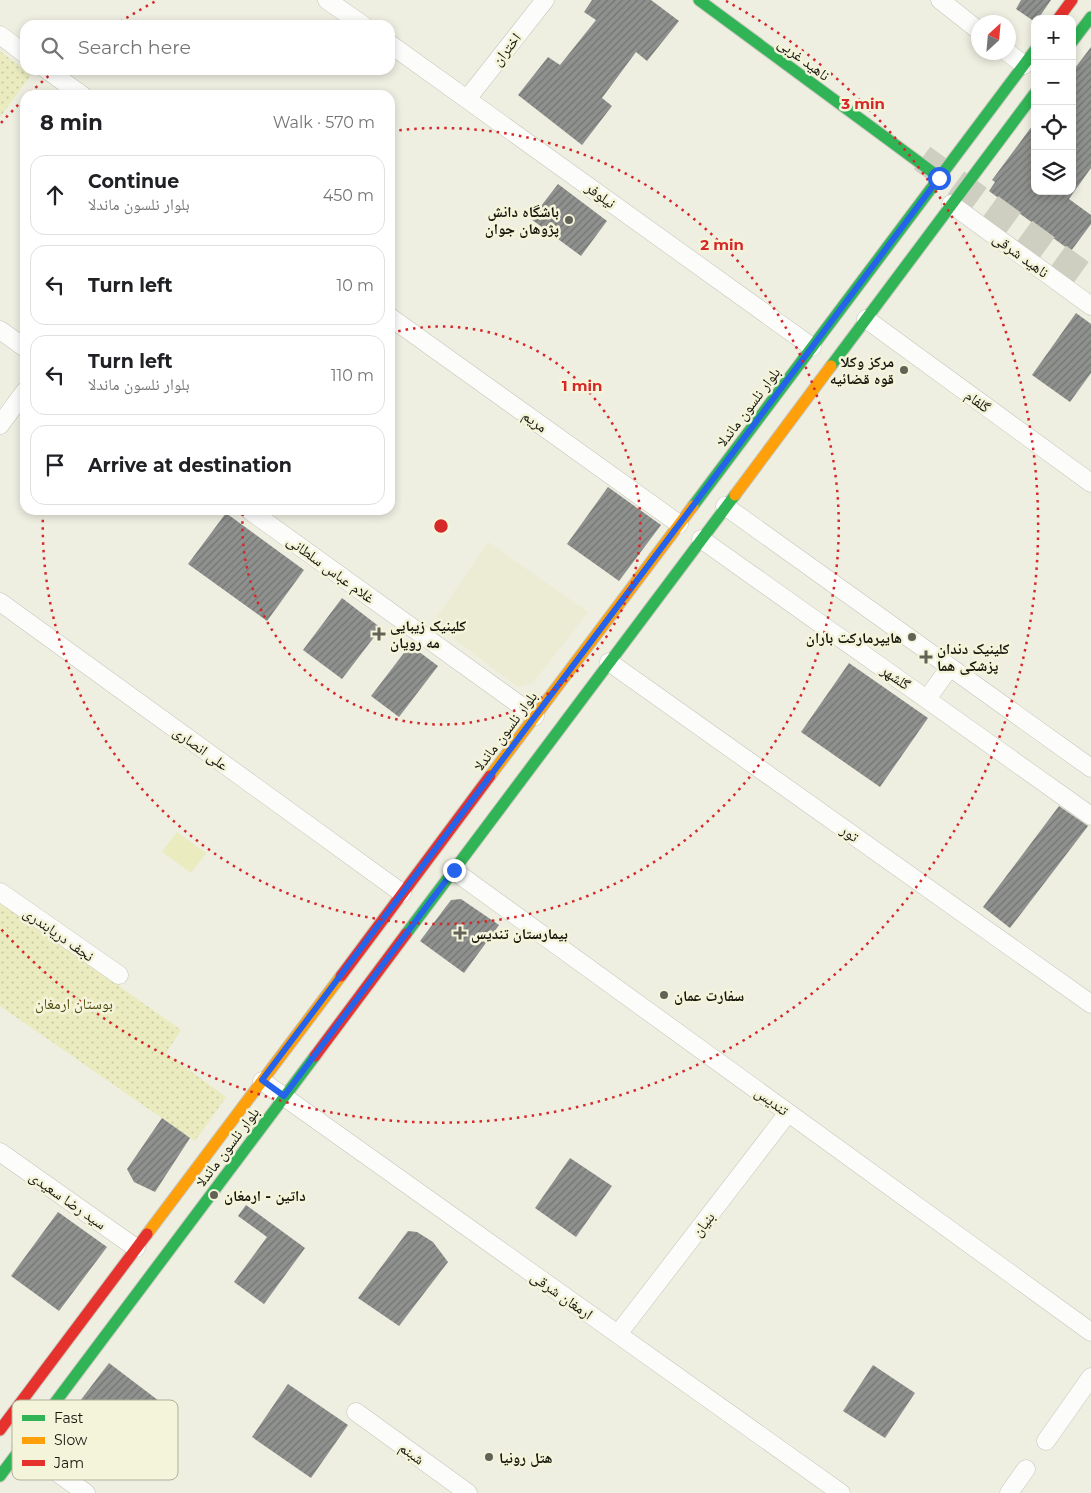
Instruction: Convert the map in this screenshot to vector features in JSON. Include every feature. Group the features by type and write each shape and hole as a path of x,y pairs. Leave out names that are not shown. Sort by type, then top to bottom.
{"main road":[{"name":"ناهید غربی","path":"700,0 939,178"},
{"path":"1061,15 1072,0"},
{"path":"1076,37 1091,17"},
{"name":"بلوار نلسون ماندلا","path":"22,1400 1031,55"},
{"name":"بلوار نلسون ماندلا","path":"56,1400 1031,97"},
{"name":"بلوار نلسون ماندلا","path":"0,1430 12,1414"},
{"name":"بلوار نلسون ماندلا","path":"0,1476 12,1459"}],"street":[{"path":"327,0 356,20"},
{"name":"اختران","path":"467,99 545,0"},
{"path":"940,0 971,24"},
{"path":"0,35 20,50"},
{"name":"نیلوفر","path":"395,48 812,347"},
{"path":"1016,58 1024,65"},
{"path":"55,75 75,90"},
{"name":"ناهید شرقی","path":"951,204 1091,306"},
{"name":"گلفام","path":"866,319 1091,482"},
{"name":"مریم","path":"395,321 679,524"},
{"path":"0,330 20,344"},
{"path":"0,425 20,398"},
{"path":"725,506 1091,768"},
{"name":"غلام عباس سلطانی","path":"256,515 535,716"},
{"name":"گلشهر","path":"701,539 1091,816"},
{"name":"علی انصاری","path":"0,602 402,893"},
{"name":"تور","path":"609,662 1091,1004"},
{"path":"928,699 950,667"},
{"name":"تندیس","path":"454,870 1091,1332"},
{"name":"نجف دریابندری","path":"0,892 119,975"},
{"name":"ارمغان شرقی","path":"262,1080 841,1493"},
{"name":"بنیان","path":"618,1334 788,1113"},
{"name":"سید رضا سعیدی","path":"0,1152 136,1248"},
{"path":"1046,1441 1091,1378"},
{"name":"شبنم","path":"356,1412 468,1493"},
{"path":"1009,1493 1026,1469"},
{"path":"68,1480 86,1493"}],"shaded area":[{"path":"488,542 588,612 533,683 518,687 433,623"}],"green space":[{"path":"0,51 20,66 20,75 31,75 0,117"},
{"path":"177,832 206,853 191,873 162,852"},
{"name":"بوستان ارمغان","path":"0,900 121,982 119,986 181,1030 166,1053 226,1097 195,1141 0,1006"}],"building":[{"path":"592,0 651,0 679,21 647,61 636,52 602,98 612,106 582,145 518,95 548,57 560,65 596,20 584,12"},
{"path":"1021,0 1051,0 1041,15 1031,15 1031,19 1016,9"},
{"path":"1091,47 1091,168 1076,189 1076,105 1076,67"},
{"path":"1031,127 1031,195 1072,195 1069,199 1091,215 1091,224 1071,251 989,191 995,182 992,180"},
{"name":"باشگاه دانش پژوهان جوان","path":"558,184 607,221 581,256 531,219"},
{"path":"1076,313 1091,324 1091,373 1070,402 1032,375"},
{"path":"608,487 661,525 619,581 567,544"},
{"path":"225,515 229,515 304,570 267,621 188,564"},
{"path":"342,598 381,628 342,679 303,650"},
{"path":"410,645 438,666 399,717 371,696"},
{"path":"849,663 928,718 880,787 801,732"},
{"path":"1059,806 1088,826 1010,928 983,907"},
{"name":"بیمارستان تندیس","path":"461,899 499,925 464,973 420,941 451,900"},
{"path":"162,1118 190,1138 155,1192 134,1182 127,1169"},
{"path":"570,1158 612,1186 576,1237 535,1208"},
{"path":"246,1205 305,1248 264,1304 234,1282 267,1237 238,1216"},
{"path":"58,1212 107,1247 59,1311 11,1276"},
{"path":"408,1231 417,1232 433,1242 448,1262 399,1326 358,1298"},
{"path":"109,1363 158,1400 81,1400"},
{"path":"873,1365 915,1393 885,1438 843,1411"},
{"path":"288,1384 348,1425 311,1478 252,1437"}],"tunnel":[{"path":"922,158 1091,281"}],"traffic: fast":[{"path":"699,0 939,177"},
{"path":"1076,37 1091,17"},
{"path":"693,506 1031,55"},
{"path":"831,366 1031,98"},
{"path":"406,934 735,495"},
{"path":"57,1400 315,1056"},
{"path":"0,1476 12,1460"}],"traffic: slow":[{"path":"735,495 831,366"},
{"path":"490,776 693,506"},
{"path":"147,1234 341,976"}],"traffic: jam":[{"path":"1061,15 1072,0"},
{"path":"341,976 490,776"},
{"path":"315,1056 406,934"},
{"path":"22,1400 147,1234"},
{"path":"0,1430 12,1414"}],"place":[{"name":"باشگاه دانش پژوهان جوان","path":"569,220"},
{"name":"مرکز وکلا قوه قضائیه","path":"904,370"},
{"name":"کلینیک زیبایی مه رویان","path":"379,634"},
{"name":"هایپرمارکت باران","path":"912,637"},
{"name":"کلینیک دندان پزشکی هما","path":"926,657"},
{"name":"بیمارستان تندیس","path":"460,933"},
{"name":"سفارت عمان","path":"664,995"},
{"name":"داتین - ارمغان","path":"214,1195"},
{"name":"هتل رونیا","path":"489,1457"}],"route":[{"path":"454,870 284,1096 262,1080 939,178"}]}
